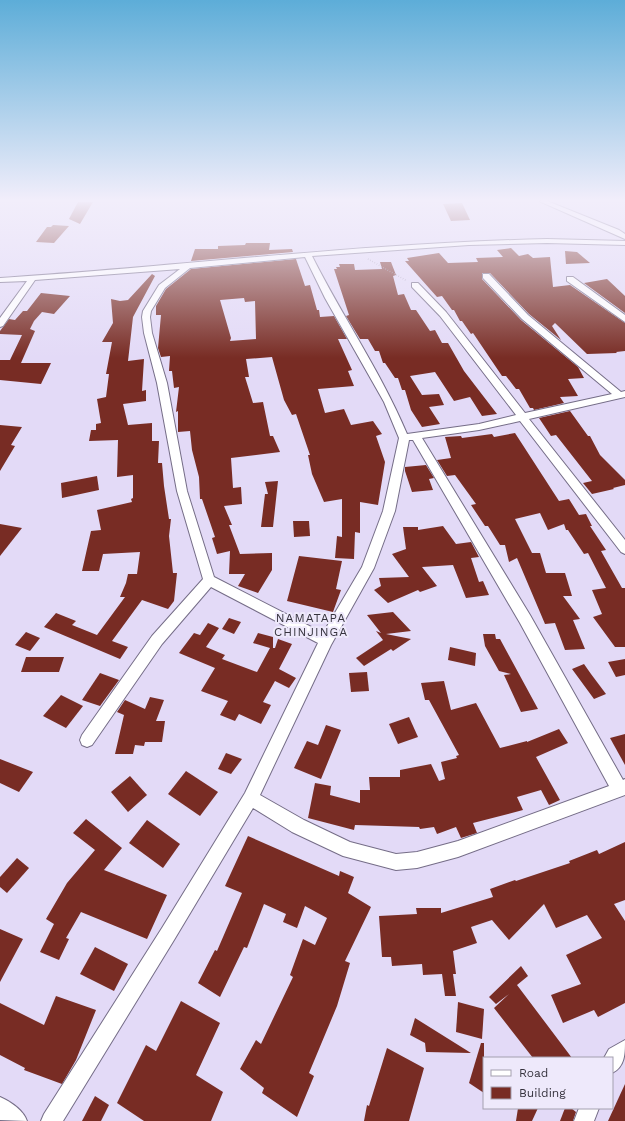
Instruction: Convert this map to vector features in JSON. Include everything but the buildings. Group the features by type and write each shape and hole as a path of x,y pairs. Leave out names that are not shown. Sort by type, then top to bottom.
{"street":[{"path":"0,280 316,253"},
{"path":"250,798 298,826 350,850 396,862 417,860 458,848 544,818 622,788 525,618 389,402 329,298 307,254"},
{"path":"189,265 162,287 147,311 146,317 148,333 162,384 182,491 210,580 326,641"},
{"path":"486,276 525,317 622,394"},
{"path":"0,324 33,278"},
{"path":"570,279 625,319"},
{"path":"415,285 442,314 625,549"},
{"path":"410,437 479,427 622,394"},
{"path":"51,1121 168,934 250,798 326,641 368,568 389,511 410,437"},
{"path":"87,740 157,640 210,580"},
{"path":"613,1061 616,1056 625,1050"},
{"path":"0,1107 17,1121"},
{"path":"584,1121 589,1109"}],"path":[{"path":"352,253 373,261 415,285"}],"district":[{"name":"NAMATAPA CHINJINGA","path":"311,625"}]}
